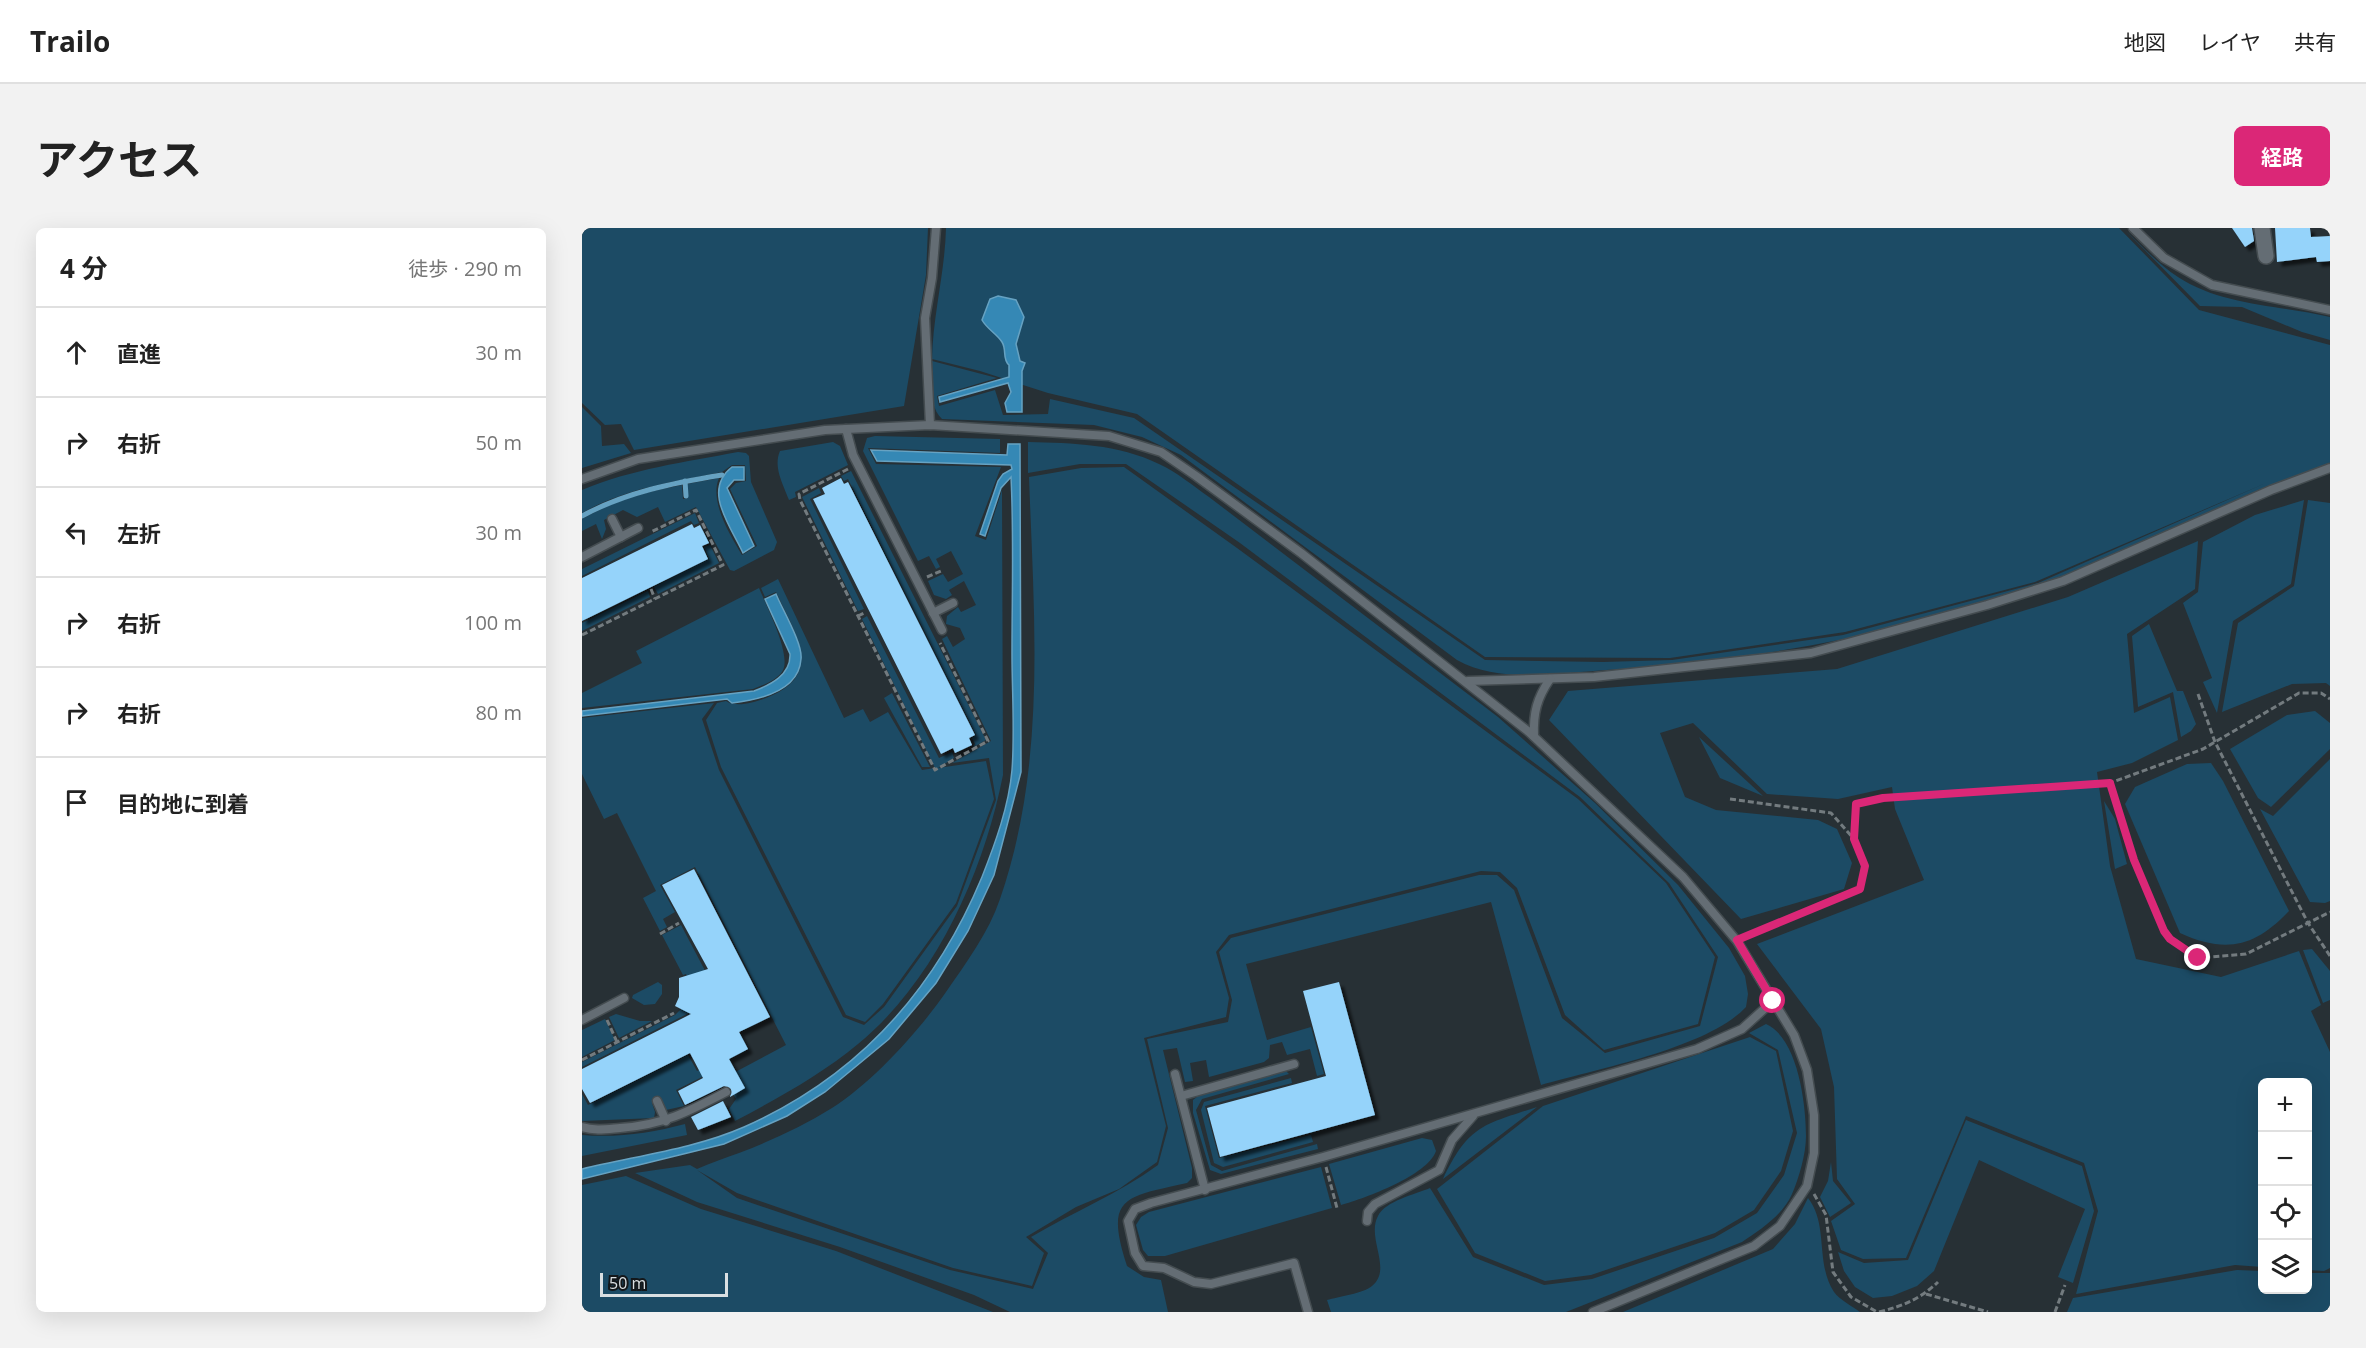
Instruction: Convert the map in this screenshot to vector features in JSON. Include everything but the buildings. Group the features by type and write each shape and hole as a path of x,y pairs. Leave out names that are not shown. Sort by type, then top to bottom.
{"street":[{"path":"2262,228 2266,256"}],"lane":[{"path":"930,425 925,318 932,278 936,228"},
{"path":"2133,228 2164,258 2192,276 2212,285 2330,310"},
{"path":"582,479 638,459 825,430 930,425 1109,435 1161,452 1300,553 1468,681 1534,736 1683,877 1737,940 1794,1035 1807,1070 1814,1115 1814,1153 1807,1186 1795,1207 1779,1226 1754,1245 1593,1312"},
{"path":"846,429 858,464 933,613 938,632"},
{"path":"1468,681 1550,678 1716,665 1811,653 1954,614 2063,580 2271,490 2330,468"},
{"path":"612,519 621,537"},
{"path":"582,557 638,528"},
{"path":"933,613 953,603"},
{"path":"1534,736 1533,715 1539,695 1550,678"},
{"path":"582,1020 624,998"},
{"path":"1308,1312 1294,1263 1211,1284 1194,1282 1164,1268 1143,1266 1135,1253 1128,1221 1135,1209 1697,1050 1742,1029 1773,1001"},
{"path":"1181,1096 1294,1064"},
{"path":"1175,1074 1205,1190"},
{"path":"582,1127 591,1130 649,1126 681,1116 726,1092"},
{"path":"657,1101 666,1121"},
{"path":"1366,1221 1368,1212 1375,1204 1439,1170 1452,1140 1476,1114"}],"path":[{"path":"858,464 799,494 935,770 988,741 938,632"},
{"path":"582,635 723,565 696,510 651,532"},
{"path":"651,589 655,599"},
{"path":"858,616 866,612"},
{"path":"1854,839 1856,804 1883,798 2110,783 2203,749 2299,693 2322,693 2330,699"},
{"path":"2198,694 2215,742 2308,923 2330,956"},
{"path":"2110,783 2134,860 2164,931 2170,939 2198,958 2246,954 2330,912"},
{"path":"1730,799 1831,813 1854,839 1865,866 1860,889 1737,940"},
{"path":"660,934 679,923"},
{"path":"582,1060 674,1013"},
{"path":"607,1020 617,1042"},
{"path":"1326,1165 1337,1208"},
{"path":"1807,1186 1816,1195 1826,1215 1833,1272 1851,1297 1878,1312 1904,1306 1926,1294 1938,1282"},
{"path":"2055,1312 2065,1284"},
{"path":"1926,1294 1989,1312"}],"shaded area":[{"path":"582,228 928,228 926,275 904,406 634,450 621,424 605,425 582,403"},
{"path":"946,228 2119,228 2199,310 2330,345 2330,463 2074,573 1986,603 1933,618 1825,643 1716,660 1549,674 1510,675 1492,672 1457,660 1181,455 1142,437 1094,425 942,419 932,399 932,361 997,378 937,396 939,406 995,390 1003,415 1048,414 1050,399 1134,418 1485,660 1603,662 1672,660 1843,635 2038,583 2266,483 2035,582 1845,632 1670,658 1485,657 1137,414 1048,393 980,371 932,359"},
{"path":"2126,231 2164,267 2195,287 2232,299 2330,317 2330,340 2302,332 2242,307 2200,306"},
{"path":"998,296 1016,300 1024,317 1016,344 1020,361 1025,363 1022,371 1022,412 1007,412 1005,403 1011,392 1008,383 940,402 939,397 1009,377 1009,365 1003,345 982,320 990,299"},
{"path":"582,407 601,426 602,446 624,444 631,453 582,468"},
{"path":"875,436 1000,439 1000,453 868,448 876,464 1001,467 975,536 986,540 1002,490 1003,775 995,811 969,885 953,922 911,988 886,1018 830,1066 735,1121 729,1109 736,1099 724,1078 786,1045 695,867 660,885 675,912 663,919 667,927 660,931 643,898 656,891 617,813 604,819 582,774 582,718 714,703 702,719 719,770 843,1017 864,1025 884,1007 957,906 996,800 989,758 952,763 991,741 942,639 947,636 953,647 965,639 960,628 946,624 947,616 958,607 961,612 976,605 964,581 949,590 952,595 946,599 934,595 928,581 943,574 948,582 963,574 951,551 936,559 940,567 936,569 929,556 918,561 863,451 867,438"},
{"path":"833,442 840,446 848,465 795,492 796,497 789,500 778,469 780,451"},
{"path":"1028,442 1078,444 1128,452 1172,471 1498,717 1595,803 1678,885 1729,948 1745,976 1748,994 1746,1007 1729,1021 1679,1045 1620,1064 1541,1085 1491,902 1246,964 1267,1040 1311,1027 1324,1074 1317,1076 1310,1049 1287,1055 1282,1042 1270,1045 1269,1058 1264,1062 1209,1077 1206,1060 1190,1063 1193,1081 1185,1082 1177,1048 1163,1050 1192,1168 1192,1178 1187,1183 1148,1192 1125,1203 1118,1225 1120,1243 1127,1266 1144,1277 1161,1280 1168,1312 1010,1312 974,1295 840,1247 697,1202 635,1173 690,1165 697,1169 775,1138 832,1108 879,1070 909,1039 935,1007 976,947 1000,899 1015,848 1025,796 1031,743 1034,637 1029,477 1081,468 1124,467 1578,799 1666,883 1715,957 1698,1024 1604,1050 1565,1015 1517,888 1500,872 1481,871 1229,935 1216,952 1229,998 1226,1017 1144,1038 1166,1126 1157,1162 1119,1189 1076,1207 1026,1237 1044,1253 1032,1286 953,1268 737,1193 697,1170 737,1198 950,1270 1033,1289 1048,1253 1031,1237 1127,1185 1158,1165 1168,1128 1147,1039 1228,1022 1232,1000 1219,952 1231,938 1479,875 1497,875 1514,890 1562,1018 1605,1053 1700,1026 1718,957 1669,883 1580,797 1240,543 1126,464 1080,464 1028,473"},
{"path":"1008,444 1020,444 1021,772 994,875 968,931 936,983 889,1039 825,1092 787,1116 724,1144 582,1179 582,1169 725,1135 785,1107 822,1083 857,1056 888,1026 916,993 941,957 982,877 1001,825 1010,784 1013,756 1011,477 1001,488 985,536 980,534 998,481 1003,474 1012,469 1011,465 877,461 871,450 1007,455"},
{"path":"738,452 749,456 751,482 777,542 774,550 734,571 730,570 696,507 665,522 658,507 637,517 623,510 604,520 606,529 602,539 596,524 582,531 582,519 619,502 682,485 683,499 688,498 687,484 719,478 717,497 722,518 742,555 757,546 730,489 736,483 746,481 745,465 732,465 722,472 616,497 582,513 582,490 639,471"},
{"path":"732,467 744,467 744,480 734,480 727,488 754,546 743,553 726,520 719,497 719,486 723,476"},
{"path":"851,471 986,740 972,748 975,744 972,738 976,735 848,479 844,481 841,476"},
{"path":"819,488 821,493 810,499 864,609 858,611 802,497"},
{"path":"2304,500 2291,584 2233,621 2217,713 2203,682 2212,678 2183,603 2198,592 2203,542 2255,515"},
{"path":"2308,500 2330,503 2330,686 2326,683 2292,684 2222,712 2238,623 2294,586"},
{"path":"695,513 699,523 694,525 691,521 582,576 582,569"},
{"path":"2198,541 2195,589 2127,634 2134,713 2170,697 2178,740 2132,763 2097,772 2110,866 2136,959 2221,977 2299,951 2321,1005 2311,1011 2330,1052 2330,1268 2324,1271 2312,1270 2312,1078 2258,1078 2258,1267 2235,1265 2076,1294 2098,1211 2084,1163 1966,1116 1906,1258 1863,1259 1841,1250 1831,1221 1855,1204 1837,1179 1834,1087 1821,1029 1757,944 1924,880 1895,809 1892,787 1838,799 1767,794 1693,723 1660,733 1685,797 1716,810 1818,820 1837,829 1852,863 1844,889 1741,919 1549,720 1568,691 1837,669 2068,597"},
{"path":"710,545 719,563 658,594 654,587 709,559 704,547"},
{"path":"778,579 844,718 863,709 870,722 888,712 922,770 935,768 862,619 867,616 939,758 952,752 954,758 938,768 986,761 994,799 956,903 883,1004 865,1022 846,1015 721,767 706,720 717,703 726,701 740,704 761,700 784,689 796,678 801,665 801,652 797,638 776,592 765,597 761,588"},
{"path":"759,588 777,631 784,655 782,672 776,678 753,689 582,708 582,693 642,663 636,651"},
{"path":"648,591 650,597 582,631 582,623"},
{"path":"776,594 796,636 801,653 799,670 785,687 765,696 742,702 732,703 727,699 582,716 582,711 754,691 767,686 787,668 790,654 765,599"},
{"path":"2149,624 2177,691 2183,691 2196,724 2191,731 2181,737 2173,692 2138,707 2132,636"},
{"path":"892,693 930,767 922,767 884,698"},
{"path":"2315,711 2330,723 2330,749 2271,807 2258,798 2230,749 2287,715"},
{"path":"1699,737 1763,796 1720,778"},
{"path":"2330,759 2330,901 2310,902 2260,809 2273,816"},
{"path":"2211,763 2223,781 2289,911 2264,933 2252,939 2226,945 2196,940 2180,933 2125,804 2135,787 2187,764"},
{"path":"2104,801 2115,819 2127,864 2115,869"},
{"path":"681,925 721,1001 688,978 686,974 683,975 662,935"},
{"path":"2312,949 2330,971 2330,1000 2323,1003 2303,950"},
{"path":"658,982 662,985 662,994 655,1004 644,1005 632,998 633,995"},
{"path":"686,1004 691,1012 582,1067 582,1062 675,1015"},
{"path":"616,1014 640,1021 652,1021 619,1038 609,1017"},
{"path":"605,1019 615,1040 582,1057 582,1030"},
{"path":"1766,1024 1786,1043 1793,1057 1802,1090 1806,1143 1800,1173 1788,1202 1770,1221 1742,1242 1566,1312 1331,1312 1327,1300 1363,1291 1378,1279 1380,1262 1375,1225 1378,1216 1394,1202 1430,1188 1473,1257 1544,1285 1592,1279 1714,1238 1757,1213 1784,1175 1797,1133 1778,1050 1749,1033"},
{"path":"1750,1037 1776,1051 1793,1131 1781,1171 1754,1210 1715,1233 1591,1275 1545,1281 1475,1253 1437,1189 1543,1106"},
{"path":"688,1055 697,1071 713,1063 716,1070 676,1090 684,1106 666,1110 661,1098 652,1103 654,1118 582,1121 582,1094 588,1105"},
{"path":"1286,1071 1289,1074 1202,1099 1196,1110 1211,1165 1222,1171 1317,1144 1318,1149 1221,1174 1210,1170 1193,1113 1193,1100 1198,1096"},
{"path":"1291,1078 1292,1083 1205,1106 1219,1158 1311,1135 1313,1142 1223,1167 1214,1163 1201,1110 1204,1102"},
{"path":"1537,1107 1443,1179 1452,1161 1470,1137 1490,1123"},
{"path":"1966,1120 2082,1166 2094,1211 2073,1283 2058,1277 2085,1209 1979,1160 1934,1271 1917,1286 1892,1296 1873,1298 1855,1287 1844,1271 1838,1252 1864,1263 1908,1260"},
{"path":"685,1124 687,1135 582,1156 582,1135 634,1134"},
{"path":"1422,1138 1432,1140 1436,1151 1421,1169 1394,1185 1341,1205 1329,1164"},
{"path":"1831,1162 1833,1181 1851,1203 1830,1217 1820,1197 1828,1181"},
{"path":"1321,1167 1332,1208 1165,1256 1148,1256 1143,1250 1136,1225 1141,1217 1149,1212"},
{"path":"626,1176 701,1209 836,1251 993,1312 582,1312 582,1185"},
{"path":"1808,1198 1818,1220 1828,1281 1837,1295 1860,1312 1623,1312 1773,1249 1795,1224"},
{"path":"2237,1270 2258,1271 2258,1294 2312,1294 2312,1273 2330,1273 2330,1312 2067,1312 2073,1298"}],"waterway":[{"path":"582,516 633,495 668,485 722,475"},
{"path":"685,481 686,496"}],"route":[{"path":"1773,1001 1737,940 1860,889 1865,866 1854,839 1856,804 1883,798 2110,783 2134,860 2164,931 2170,939 2198,958"}]}
